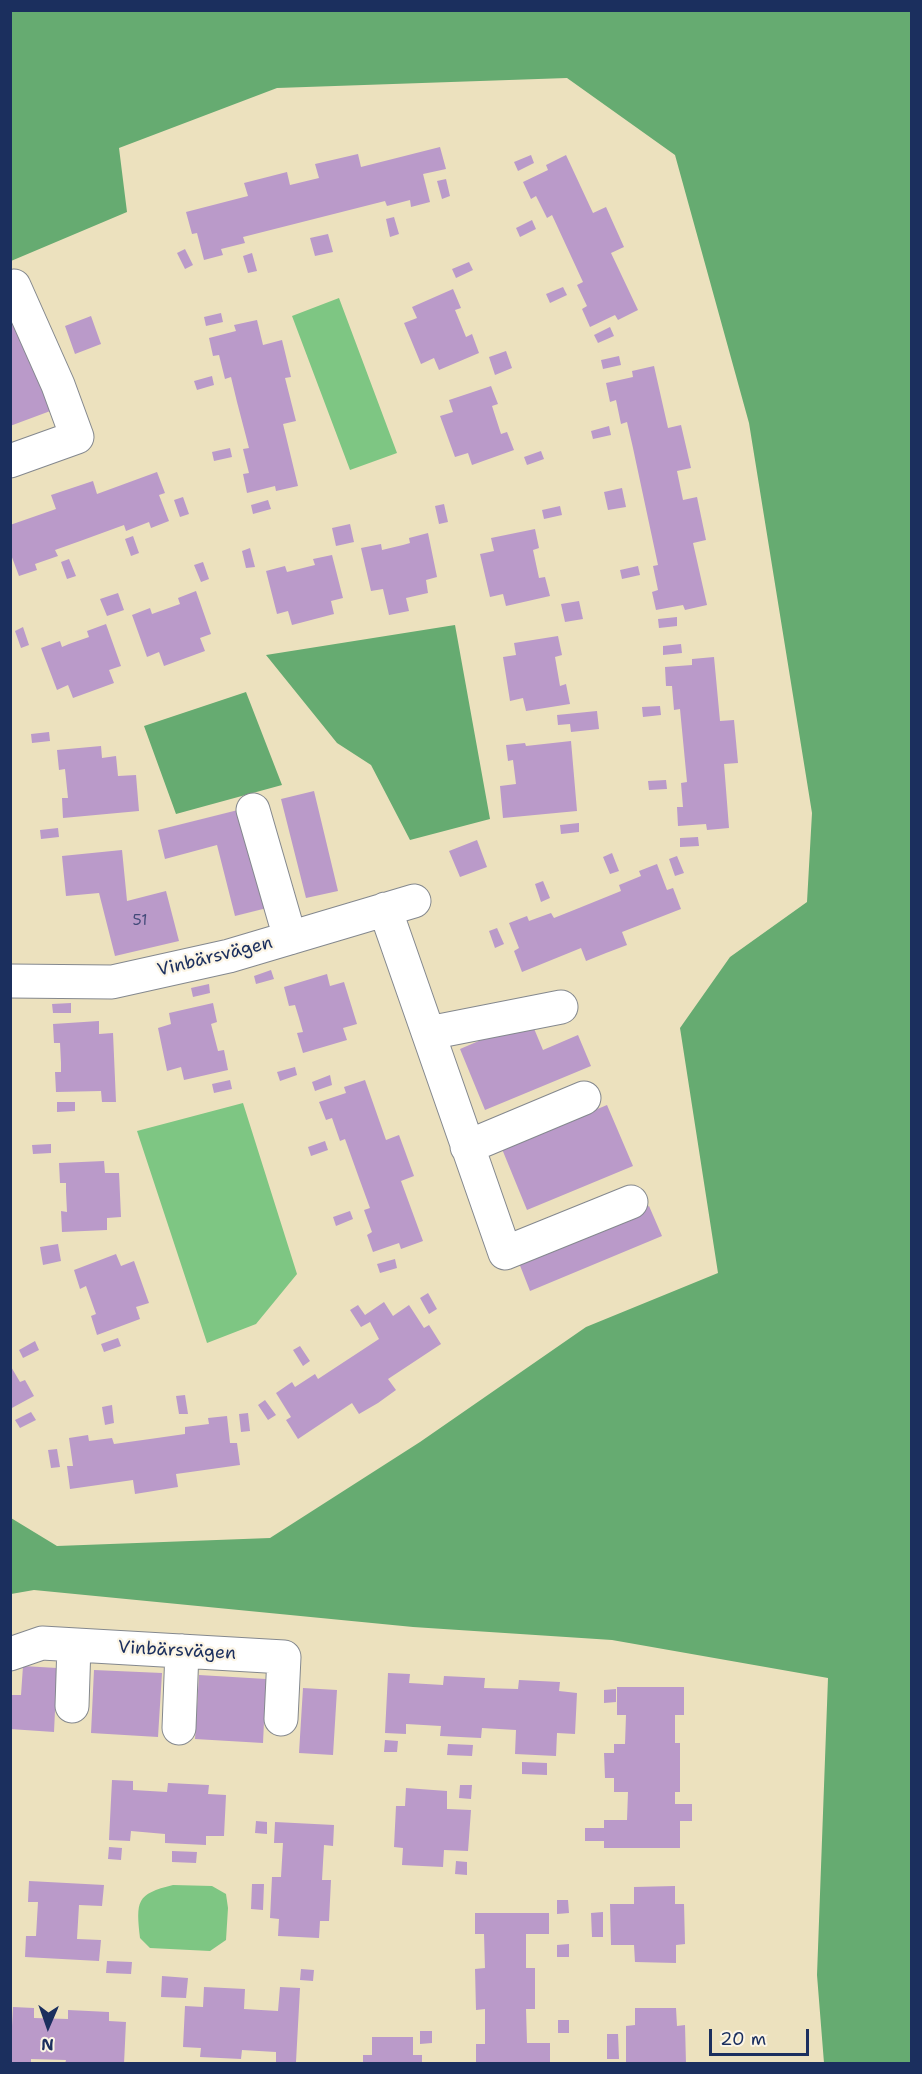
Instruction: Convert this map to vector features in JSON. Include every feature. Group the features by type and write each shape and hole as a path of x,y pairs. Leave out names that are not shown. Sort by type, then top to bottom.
{"lane":[{"path":"10,460 77,437 58,385 14,286"},
{"path":"253,810 290,938"},
{"name":"Vinbärsvägen","path":"10,981 112,982 229,956 399,905 429,1033"},
{"path":"561,1007 429,1033 505,1253 631,1202"},
{"path":"467,1146 584,1098"},
{"name":"Vinbärsvägen","path":"10,1654 42,1642 284,1657 281,1719"},
{"path":"72,1706 74,1645"},
{"path":"179,1728 182,1651"}],"green space":[{"path":"11,10 911,11 911,2063 824,2063 817,1975 828,1678 612,1640 413,1627 34,1590 11,1594 11,1518 57,1546 270,1538 420,1442 586,1327 718,1273 680,1028 730,957 807,902 812,813 749,423 675,155 567,78 277,88 119,148 127,212 11,261"},
{"path":"339,298 397,453 350,470 292,316"},
{"path":"455,625 490,819 410,840 371,765 337,743 266,655"},
{"path":"246,692 282,785 176,814 144,726"},
{"path":"243,1103 297,1274 256,1324 207,1343 137,1131"},
{"path":"173,1885 212,1886 226,1894 228,1908 226,1940 210,1951 150,1948 140,1938 138,1915 141,1901 152,1892"}],"building":[{"path":"440,147 446,169 423,174 430,202 411,207 410,200 387,206 385,201 243,237 245,243 221,249 223,255 204,260 197,233 192,234 186,212 248,196 244,183 287,172 290,185 319,178 315,164 358,154 361,167"},
{"path":"531,155 534,163 518,171 514,162"},
{"path":"566,155 593,213 606,207 624,247 611,253 638,310 618,320 615,315 590,327 582,309 587,306 577,285 583,282 552,215 547,218 536,196 531,199 523,182 548,170 546,165"},
{"path":"446,179 450,196 442,199 437,181"},
{"path":"394,217 399,234 390,237 386,219"},
{"path":"532,220 536,229 520,237 516,228"},
{"path":"328,234 333,252 315,256 310,238"},
{"path":"185,249 193,265 185,269 177,253"},
{"path":"252,253 257,271 248,273 243,256"},
{"path":"469,262 473,270 456,278 452,269"},
{"path":"563,287 567,295 550,303 546,294"},
{"path":"453,289 461,308 455,310 466,337 472,334 479,353 439,370 434,358 421,364 404,323 417,318 412,307"},
{"path":"221,313 223,322 206,326 204,317"},
{"path":"91,316 101,344 75,354 65,326"},
{"path":"10,318 53,410 10,426"},
{"path":"257,320 263,345 282,340 291,377 285,378 296,421 283,424 298,486 276,491 275,486 247,493 243,474 249,473 243,449 249,448 231,377 225,379 219,355 213,356 209,338 236,331 234,325"},
{"path":"610,327 614,336 598,343 594,335"},
{"path":"506,351 512,368 495,375 489,357"},
{"path":"619,356 621,365 603,369 601,360"},
{"path":"654,366 668,428 681,425 691,468 677,471 683,500 697,497 706,540 693,543 707,605 685,610 683,605 656,610 652,592 658,590 653,566 658,565 633,448 627,422 621,424 616,400 610,402 606,383 633,377 632,371"},
{"path":"212,376 214,385 197,390 194,381"},
{"path":"491,386 498,404 492,406 501,434 507,432 514,450 472,465 468,453 455,457 440,416 453,412 449,400"},
{"path":"609,426 611,435 593,439 591,431"},
{"path":"230,448 232,457 214,461 212,452"},
{"path":"541,451 544,459 527,465 524,457"},
{"path":"157,472 165,493 159,495 169,521 151,528 149,522 126,531 124,525 55,550 58,556 35,564 37,570 19,576 10,552 10,525 56,509 51,495 93,481 97,494"},
{"path":"622,488 626,507 608,510 604,492"},
{"path":"183,497 189,514 180,517 174,500"},
{"path":"268,500 271,509 253,514 251,505"},
{"path":"444,504 448,522 439,524 435,506"},
{"path":"560,506 562,515 544,519 542,510"},
{"path":"350,524 354,542 336,546 332,528"},
{"path":"535,529 539,548 533,550 539,578 545,577 550,596 506,606 503,594 490,597 480,554 494,551 491,538"},
{"path":"428,533 437,577 426,580 428,593 406,598 409,611 389,615 383,589 371,591 361,548 381,544 382,550 410,543 409,538"},
{"path":"133,536 139,553 131,556 125,539"},
{"path":"250,548 255,567 246,568 242,551"},
{"path":"332,555 343,598 331,601 334,614 292,625 288,611 277,614 266,571 285,566 287,572 315,565 313,559"},
{"path":"69,559 76,576 67,579 61,562"},
{"path":"203,562 209,579 201,582 194,565"},
{"path":"638,566 640,575 622,579 620,570"},
{"path":"196,591 211,634 200,638 205,651 164,666 159,652 147,657 132,615 150,608 152,614 180,604 178,598"},
{"path":"118,593 124,610 107,616 100,599"},
{"path":"579,601 583,619 565,622 561,604"},
{"path":"677,617 677,626 659,628 658,619"},
{"path":"106,624 121,666 109,670 114,683 73,698 68,685 57,690 41,648 60,641 62,647 89,637 87,631"},
{"path":"23,627 29,645 21,648 15,631"},
{"path":"558,636 562,655 555,657 560,686 566,684 570,704 526,711 523,698 510,701 503,657 516,655 514,643"},
{"path":"681,644 682,653 663,655 663,646"},
{"path":"714,657 720,721 734,720 738,763 724,764 729,828 707,830 706,824 678,826 677,807 683,807 681,783 687,782 680,709 674,710 672,686 666,686 665,667 692,665 692,659"},
{"path":"660,706 661,715 643,717 642,707"},
{"path":"597,711 599,729 571,732 570,724 558,725 557,715"},
{"path":"49,732 50,741 32,743 31,734"},
{"path":"571,741 577,811 503,818 500,786 516,784 513,760 508,761 506,745 525,743 526,746"},
{"path":"101,746 102,758 116,756 118,776 136,775 139,811 63,818 62,798 68,798 65,769 59,770 57,750"},
{"path":"666,780 667,789 649,790 648,781"},
{"path":"314,791 338,891 306,898 281,799"},
{"path":"242,809 267,908 235,916 217,845 165,859 158,830"},
{"path":"579,823 579,832 561,834 560,825"},
{"path":"58,828 59,837 41,839 40,830"},
{"path":"698,837 699,846 680,847 680,838"},
{"path":"477,840 487,867 460,877 449,851"},
{"path":"122,850 127,901 166,891 179,941 115,956 99,893 66,896 62,856"},
{"path":"612,853 619,871 610,874 603,857"},
{"path":"677,856 684,873 675,876 669,859"},
{"path":"657,864 667,890 673,888 681,909 622,932 627,945 586,961 581,948 522,972 514,951 519,948 509,923 527,916 529,921 551,913 554,918 621,891 619,885 641,876 639,871"},
{"path":"543,881 550,898 541,902 535,884"},
{"path":"497,928 504,944 495,948 489,931"},
{"path":"271,970 274,979 256,984 254,976"},
{"path":"327,974 330,986 344,982 357,1024 343,1028 347,1040 303,1053 297,1033 303,1032 299,1018 295,1005 289,1006 284,987"},
{"path":"209,984 210,993 193,997 191,988"},
{"path":"71,1003 71,1013 53,1013 52,1004"},
{"path":"213,1003 217,1022 211,1024 218,1051 224,1050 228,1070 184,1080 181,1067 167,1071 158,1028 171,1024 169,1013"},
{"path":"530,1019 543,1050 578,1035 591,1066 485,1110 460,1049"},
{"path":"99,1021 99,1034 113,1033 116,1102 102,1102 101,1091 56,1092 55,1072 61,1072 61,1063 60,1043 54,1043 53,1024"},
{"path":"295,1067 297,1075 280,1081 277,1072"},
{"path":"330,1075 332,1085 315,1091 312,1082"},
{"path":"230,1080 232,1089 214,1093 212,1084"},
{"path":"365,1080 386,1140 399,1135 414,1176 401,1181 423,1241 401,1249 399,1243 373,1252 367,1235 372,1232 364,1210 370,1208 345,1139 340,1141 332,1118 326,1120 319,1102 346,1093 344,1087"},
{"path":"57,1102 75,1102 75,1111 57,1112"},
{"path":"607,1105 633,1166 527,1210 502,1149"},
{"path":"325,1141 328,1150 311,1156 308,1147"},
{"path":"51,1144 51,1153 33,1154 32,1145"},
{"path":"104,1161 105,1173 119,1173 121,1217 107,1218 107,1230 62,1232 61,1211 67,1212 66,1183 60,1183 59,1163"},
{"path":"649,1206 662,1236 530,1291 519,1263 543,1250"},
{"path":"350,1211 353,1219 336,1226 333,1217"},
{"path":"58,1244 61,1261 43,1265 40,1247"},
{"path":"116,1254 121,1266 134,1261 149,1303 136,1307 140,1319 97,1335 91,1316 96,1314 86,1286 80,1289 74,1270"},
{"path":"395,1259 397,1268 380,1273 377,1264"},
{"path":"428,1293 437,1309 429,1314 420,1298"},
{"path":"384,1302 393,1316 409,1305 424,1328 429,1325 441,1344 388,1379 396,1390 378,1403 359,1414 352,1403 298,1439 286,1420 291,1417 276,1393 292,1382 295,1387 315,1374 318,1379 379,1339 370,1322 361,1327 350,1310 358,1305 365,1315"},
{"path":"118,1338 121,1346 104,1352 101,1344"},
{"path":"35,1341 39,1350 23,1358 19,1350"},
{"path":"300,1346 310,1361 303,1366 293,1350"},
{"path":"10,1365 20,1382 25,1380 34,1396 10,1409"},
{"path":"185,1395 188,1414 179,1414 176,1396"},
{"path":"265,1400 276,1415 268,1420 258,1405"},
{"path":"112,1405 114,1423 105,1425 102,1407"},
{"path":"31,1412 36,1420 20,1428 15,1420"},
{"path":"248,1413 250,1431 241,1432 239,1414"},
{"path":"227,1416 230,1443 237,1443 240,1465 176,1474 178,1487 135,1494 133,1480 70,1489 67,1466 73,1466 69,1438 88,1435 89,1441 112,1438 114,1444 150,1439 185,1434 185,1427 209,1424 208,1418"},
{"path":"57,1449 60,1467 51,1468 48,1450"},
{"path":"23,1666 57,1668 54,1732 10,1729 10,1695 21,1695"},
{"path":"94,1670 162,1673 158,1737 91,1733"},
{"path":"388,1673 410,1674 409,1683 443,1685 444,1676 485,1678 484,1688 518,1689 519,1680 560,1682 559,1691 577,1693 575,1734 557,1733 556,1756 515,1754 516,1730 482,1728 481,1738 440,1736 441,1726 406,1724 406,1734 385,1733"},
{"path":"199,1675 266,1679 263,1743 195,1739"},
{"path":"617,1687 684,1687 684,1715 675,1715 675,1743 680,1743 680,1792 675,1792 675,1804 692,1804 692,1821 680,1821 680,1848 604,1848 604,1841 585,1841 585,1828 604,1828 604,1820 627,1820 628,1792 614,1792 614,1778 605,1778 604,1753 614,1753 614,1744 625,1744 626,1715 617,1715"},
{"path":"303,1688 337,1690 333,1755 299,1753"},
{"path":"616,1689 616,1702 604,1703 604,1690"},
{"path":"385,1740 398,1741 397,1752 384,1752"},
{"path":"448,1744 473,1745 472,1756 447,1755"},
{"path":"522,1762 547,1763 547,1775 522,1774"},
{"path":"112,1780 133,1781 133,1790 167,1792 168,1783 209,1785 208,1794 226,1795 224,1836 206,1836 206,1845 165,1843 165,1834 131,1831 130,1841 109,1840"},
{"path":"460,1785 472,1785 471,1799 459,1798"},
{"path":"406,1788 447,1791 447,1809 471,1810 468,1851 444,1850 443,1867 402,1865 403,1848 394,1847 396,1806 405,1806"},
{"path":"256,1821 267,1822 267,1834 255,1833"},
{"path":"275,1822 334,1825 333,1846 324,1845 322,1880 331,1880 329,1921 320,1921 319,1938 278,1936 279,1919 270,1918 272,1877 281,1877 283,1843 274,1843"},
{"path":"109,1847 122,1848 121,1860 108,1859"},
{"path":"172,1851 197,1852 196,1863 172,1862"},
{"path":"456,1861 467,1862 467,1875 455,1874"},
{"path":"29,1881 104,1885 102,1906 79,1905 77,1939 101,1940 99,1961 25,1957 26,1936 36,1936 38,1902 28,1902"},
{"path":"252,1884 264,1884 263,1910 251,1909"},
{"path":"675,1886 675,1904 684,1904 685,1944 676,1945 676,1963 635,1962 634,1945 611,1945 610,1904 634,1904 634,1887"},
{"path":"557,1900 568,1900 569,1913 557,1914"},
{"path":"603,1912 603,1937 592,1937 591,1913"},
{"path":"475,1913 549,1913 549,1934 526,1934 526,1968 535,1968 535,2009 526,2009 527,2043 550,2043 550,2064 476,2064 476,2044 485,2044 485,2009 476,2010 475,1969 485,1968 484,1934 475,1934"},
{"path":"569,1944 569,1957 557,1957 557,1945"},
{"path":"107,1961 132,1962 131,1974 106,1973"},
{"path":"301,1969 314,1970 313,1981 300,1980"},
{"path":"162,1976 188,1978 186,1998 161,1997"},
{"path":"204,1987 245,1989 244,2009 278,2011 280,1987 300,1988 296,2062 276,2062 276,2052 242,2050 241,2059 200,2057 201,2048 183,2047 185,2006 203,2007"},
{"path":"13,2007 34,2008 34,2018 68,2019 68,2010 109,2012 109,2021 126,2022 124,2064 65,2064 66,2060 31,2059 31,2064 10,2064"},
{"path":"635,2008 676,2008 677,2026 685,2025 686,2064 626,2064 626,2026 635,2025"},
{"path":"558,2020 569,2020 569,2033 558,2033"},
{"path":"420,2031 432,2031 432,2043 420,2044"},
{"path":"607,2034 618,2034 619,2059 607,2059"},
{"path":"372,2037 413,2037 413,2055 422,2055 422,2064 363,2064 363,2055 372,2055"}]}
